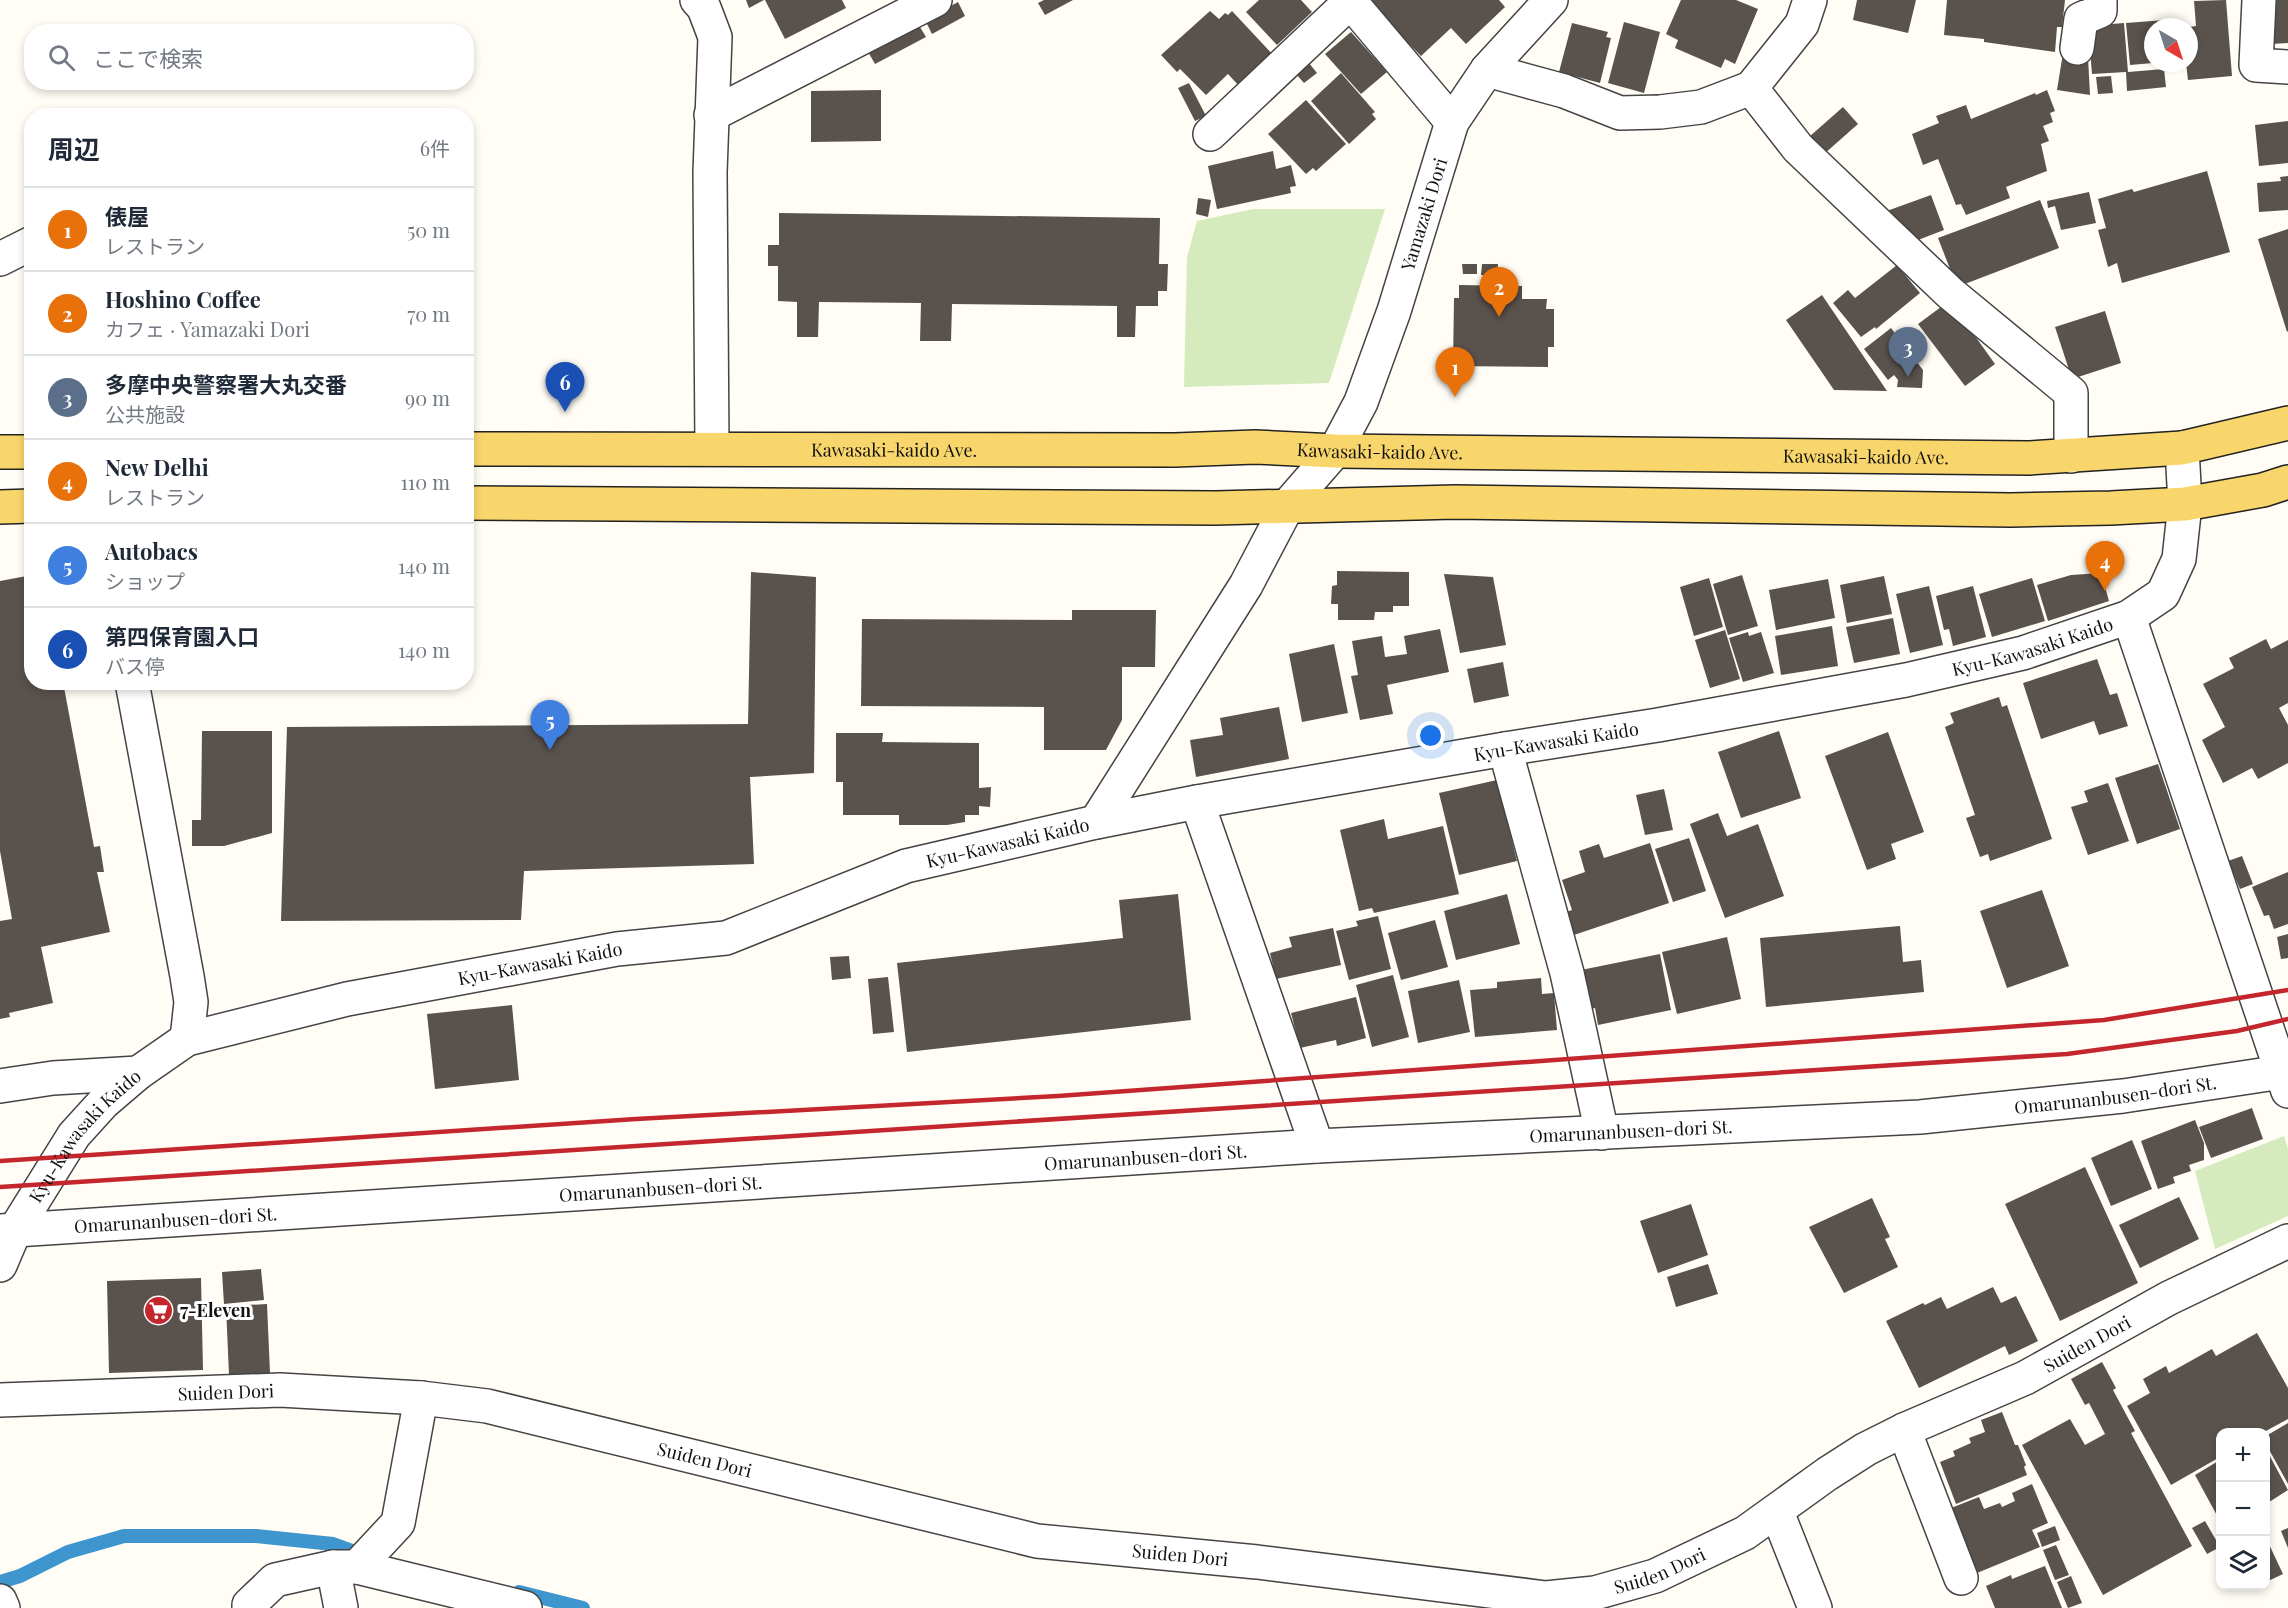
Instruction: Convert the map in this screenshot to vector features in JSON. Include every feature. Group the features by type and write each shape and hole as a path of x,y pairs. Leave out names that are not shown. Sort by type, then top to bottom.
{"main road":[{"name":"Kawasaki-kaido Ave.","path":"474,449 1175,450 1254,447 1335,451 2029,458 2182,448 2288,423"},
{"path":"0,452 24,452"},
{"path":"474,503 1216,508 1455,502 2011,510 2185,504 2263,490 2288,483"},
{"path":"0,507 24,506"}],"street":[{"path":"697,0 704,8 715,37 711,115 712,448"},
{"path":"711,115 935,0"},
{"path":"1210,134 1351,0 1452,122"},
{"name":"Yamazaki Dori","path":"1096,822 1246,585 1288,505 1335,451 1361,402 1394,311 1452,122 1487,70 1551,0"},
{"path":"1487,70 1564,91 1620,113 1660,112 1701,107 1751,88 1802,24 1810,0"},
{"path":"2077,48 2081,19 2100,11 2100,0"},
{"path":"2259,0 2256,65 2288,67"},
{"path":"1751,88 1798,148 1950,293 2071,393 2071,456"},
{"path":"0,259 24,247"},
{"path":"2182,448 2185,504"},
{"name":"Kyu-Kawasaki Kaido","path":"0,1265 7,1231 74,1135 104,1102 187,1039 347,999 617,949 726,938 906,866 1096,822 1197,802 1658,725 1916,678 2023,653 2129,617 2163,594 2179,559 2185,504"},
{"path":"2129,617 2286,1078"},
{"path":"133,690 191,1002 187,1039"},
{"path":"1505,749 1567,973 1602,1133"},
{"path":"1197,802 1317,1146"},
{"path":"0,1086 53,1078 138,1074"},
{"name":"Omarunanbusen-dori St.","path":"7,1231 1317,1146 1920,1117 2286,1078"},
{"name":"Suiden Dori","path":"0,1400 280,1390 421,1398 487,1406 1036,1541 1257,1562 1546,1598 1596,1600 1655,1576 1745,1533 1866,1449 1904,1430 2025,1378 2169,1298 2288,1241"},
{"path":"341,1608 345,1567 398,1523 421,1398"},
{"path":"1904,1430 1961,1578"},
{"path":"1777,1512 1815,1608"},
{"path":"249,1608 249,1605 275,1580 345,1567 525,1608"},
{"path":"0,1601 3,1608"}],"green space":[{"path":"1253,209 1385,209 1329,383 1184,387 1187,257 1197,221"},
{"path":"2284,1136 2288,1149 2288,1216 2215,1249 2195,1171"}],"building":[{"path":"746,0 764,0 749,8"},
{"path":"765,0 842,0 846,8 785,39"},
{"path":"1044,0 1073,0 1045,15 1038,3"},
{"path":"1259,0 1301,0 1312,12 1277,45 1246,12"},
{"path":"1373,0 1499,0 1505,7 1466,44 1451,28 1421,56 1369,3"},
{"path":"1681,0 1736,0 1758,9 1735,64 1725,59 1721,68 1675,48 1678,40 1666,34"},
{"path":"1857,0 1916,0 1908,33 1853,20"},
{"path":"1947,0 2065,0 2062,27 2057,27 2055,52 1984,42 1984,39 1944,35"},
{"path":"2226,0 2232,76 2188,80 2187,72 2198,72 2198,18 2195,18 2194,1"},
{"path":"2268,0 2288,0 2288,43 2272,44"},
{"path":"958,2 965,16 932,34 925,20"},
{"path":"1210,11 1219,19 1225,13 1228,15 1232,11 1274,56 1240,87 1228,74 1206,95 1180,69 1177,72 1161,55"},
{"path":"917,22 926,37 875,64 867,50"},
{"path":"1624,22 1660,32 1644,93 1608,83"},
{"path":"2144,22 2144,64 2130,65 2126,23"},
{"path":"1572,23 1608,32 1606,37 1611,38 1600,83 1559,72"},
{"path":"2124,23 2128,72 2164,72 2166,87 2127,91 2126,72 2092,74 2088,26"},
{"path":"1351,32 1387,72 1361,94 1325,54"},
{"path":"2063,53 2088,57 2090,95 2057,90"},
{"path":"1309,63 1317,73 1304,83 1296,74"},
{"path":"1341,73 1375,112 1372,114 1376,119 1349,144 1311,101"},
{"path":"2111,76 2113,93 2098,94 2096,77"},
{"path":"1189,83 1206,116 1195,121 1178,88"},
{"path":"881,90 881,141 811,142 811,91"},
{"path":"2047,90 2055,111 2050,113 2053,122 2043,126 2049,141 2041,144 2047,171 2006,187 2010,198 1966,215 1961,204 1956,205 1938,159 1923,165 1912,134 1939,123 1936,116 1966,105 1971,119"},
{"path":"1306,100 1346,144 1316,171 1313,168 1306,174 1268,134"},
{"path":"1843,107 1858,124 1824,154 1809,137"},
{"path":"2288,121 2288,163 2259,166 2255,125"},
{"path":"1273,151 1276,169 1291,165 1296,186 1290,187 1291,193 1217,209 1208,166"},
{"path":"2207,171 2230,252 2122,283 2117,263 2108,267 2098,230 2106,228 2098,199 2132,189 2134,192"},
{"path":"2288,176 2288,210 2259,212 2257,183 2281,181 2280,177"},
{"path":"2089,192 2096,223 2061,230 2055,206 2048,208 2047,201"},
{"path":"1931,195 1944,230 1905,245 1884,212"},
{"path":"1198,198 1211,200 1208,217 1196,214"},
{"path":"2040,200 2059,248 1957,287 1938,238"},
{"path":"779,213 1160,218 1159,264 1168,264 1167,291 1158,291 1158,306 1136,306 1135,337 1117,337 1117,306 952,304 951,341 920,341 921,303 819,302 818,337 797,337 797,302 778,301 778,266 768,266 768,245 779,245"},
{"path":"2288,229 2288,331 2287,332 2258,239"},
{"path":"1462,264 1477,264 1477,274 1463,274"},
{"path":"1482,264 1498,264 1497,275 1481,275"},
{"path":"1897,265 1920,293 1876,329 1875,327 1861,337 1833,303 1848,290 1855,298"},
{"path":"1459,285 1522,286 1522,299 1547,299 1546,309 1554,309 1554,347 1548,347 1548,367 1453,366 1454,298 1459,298"},
{"path":"1822,295 1887,391 1834,390 1786,320"},
{"path":"1941,307 1970,329 1995,364 1965,386 1918,324"},
{"path":"2105,311 2121,363 2072,379 2055,327"},
{"path":"1891,328 1923,370 1922,388 1897,387 1898,380 1894,375 1888,380 1864,349"},
{"path":"1337,571 1409,572 1409,606 1393,606 1393,612 1375,612 1374,620 1338,620 1338,604 1331,604 1332,586 1337,585"},
{"path":"751,572 816,577 814,773 750,777 754,864 524,871 521,920 281,921 287,727 748,724"},
{"path":"2101,573 2109,601 2048,621 2037,585 2071,575"},
{"path":"1444,574 1493,577 1506,645 1460,653"},
{"path":"1742,575 1758,626 1728,635 1713,584"},
{"path":"24,576 24,690 65,690 94,847 100,846 104,872 97,872 110,932 41,947 53,1003 9,1013 10,1017 0,1019 0,921 12,919 0,851 0,581"},
{"path":"1884,576 1892,614 1847,623 1840,585"},
{"path":"1709,578 1723,627 1694,636 1680,587"},
{"path":"2032,578 2045,621 1992,637 1979,594"},
{"path":"1828,579 1835,618 1776,630 1769,590"},
{"path":"1929,586 1943,645 1910,653 1896,594"},
{"path":"1973,586 1986,637 1953,646 1949,629 1944,630 1936,596"},
{"path":"1072,610 1156,610 1155,667 1122,667 1122,720 1106,750 1044,750 1044,707 861,706 862,619 1072,620"},
{"path":"1893,618 1900,654 1854,663 1846,627"},
{"path":"1832,626 1838,666 1781,675 1775,636"},
{"path":"1440,629 1449,672 1387,685 1393,714 1360,720 1351,676 1358,675 1352,641 1382,636 1385,657 1407,654 1404,636"},
{"path":"1725,630 1740,679 1710,688 1695,640"},
{"path":"1748,632 1749,636 1761,632 1774,673 1743,682 1729,638"},
{"path":"2266,639 2271,649 2288,640 2288,703 2279,708 2288,725 2288,763 2258,779 2252,768 2223,783 2202,740 2225,727 2203,684 2234,668 2229,658"},
{"path":"1334,644 1348,713 1302,722 1289,654"},
{"path":"2097,659 2110,695 2117,693 2128,726 2099,735 2094,721 2041,739 2023,683"},
{"path":"1503,662 1509,696 1474,703 1467,669"},
{"path":"1999,697 2002,707 2007,705 2052,839 1990,861 1988,854 1980,857 1966,818 1975,815 1945,727 1954,723 1950,713"},
{"path":"1279,707 1289,759 1196,777 1190,740 1223,735 1220,718"},
{"path":"202,731 272,731 272,833 224,846 192,846 192,820 201,820"},
{"path":"1779,731 1801,798 1741,818 1718,752"},
{"path":"1888,732 1924,832 1891,844 1896,859 1867,870 1825,756"},
{"path":"836,733 883,733 882,742 979,743 979,788 991,787 990,807 979,806 979,815 965,815 965,822 947,825 899,825 899,815 843,815 843,782 836,782"},
{"path":"2158,764 2180,829 2137,844 2115,778"},
{"path":"1497,780 1517,861 1459,875 1439,793"},
{"path":"2108,783 2129,841 2088,855 2071,807 2088,802 2084,791"},
{"path":"1664,789 1673,830 1645,835 1636,795"},
{"path":"1718,813 1727,836 1758,824 1784,896 1725,918 1690,824"},
{"path":"1384,819 1388,839 1443,826 1459,894 1374,913 1372,908 1359,911 1340,830"},
{"path":"1689,838 1706,891 1673,902 1655,849"},
{"path":"1650,843 1669,903 1568,937 1561,914 1572,910 1562,880 1585,872 1579,851 1599,844 1604,858"},
{"path":"2242,856 2253,884 2240,889 2228,861"},
{"path":"2288,872 2288,924 2274,929 2269,915 2264,916 2252,887"},
{"path":"2042,890 2069,966 2007,988 1980,911"},
{"path":"1178,894 1191,1020 907,1052 897,963 1123,938 1119,900"},
{"path":"1507,894 1520,944 1456,960 1444,911"},
{"path":"1378,916 1391,969 1349,980 1336,931 1358,926 1356,921"},
{"path":"1435,920 1448,967 1401,980 1388,933"},
{"path":"1900,926 1903,962 1921,960 1924,992 1766,1007 1760,938"},
{"path":"1333,928 1341,965 1276,979 1270,953 1292,947 1289,937"},
{"path":"2288,934 2288,958 2281,959 2277,937"},
{"path":"1727,937 1741,999 1677,1014 1662,952"},
{"path":"1660,954 1671,1010 1598,1025 1595,1008 1588,1010 1581,970"},
{"path":"849,956 851,978 832,980 830,957"},
{"path":"1393,975 1409,1037 1372,1047 1356,985"},
{"path":"888,977 894,1032 873,1034 868,979"},
{"path":"1541,978 1542,994 1554,993 1557,1030 1475,1037 1470,990 1497,988 1497,982"},
{"path":"1459,980 1470,1032 1418,1043 1408,991"},
{"path":"1356,997 1366,1038 1337,1046 1336,1040 1300,1048 1291,1013"},
{"path":"512,1005 519,1080 435,1089 427,1014"},
{"path":"2252,1108 2263,1139 2211,1158 2199,1127"},
{"path":"2195,1120 2204,1143 2204,1160 2189,1165 2191,1171 2173,1177 2175,1183 2158,1189 2141,1141"},
{"path":"2132,1140 2152,1189 2111,1206 2091,1158"},
{"path":"2085,1167 2138,1283 2060,1321 2005,1204"},
{"path":"2179,1197 2199,1239 2140,1268 2119,1225"},
{"path":"1872,1198 1890,1237 1885,1239 1898,1267 1844,1293 1809,1227"},
{"path":"1691,1204 1708,1255 1658,1273 1640,1221"},
{"path":"1708,1264 1718,1294 1676,1307 1667,1277"},
{"path":"261,1269 264,1300 224,1304 222,1272"},
{"path":"201,1278 203,1370 109,1373 107,1281"},
{"path":"1993,1287 2001,1303 2016,1296 2038,1341 2009,1355 2005,1346 1919,1388 1886,1321 1941,1297 1947,1309"},
{"path":"267,1304 270,1373 229,1375 226,1306"},
{"path":"2257,1333 2288,1388 2288,1419 2270,1429 2216,1428 2216,1459 2171,1485 2127,1406 2150,1393 2143,1379 2166,1366 2169,1373 2212,1349 2216,1356"},
{"path":"2102,1362 2116,1388 2113,1390 2135,1431 2131,1433 2192,1546 2103,1595 2022,1445 2070,1419 2085,1445 2105,1434 2089,1403 2085,1405 2071,1379"},
{"path":"2002,1412 2026,1465 2024,1467 2027,1475 1956,1504 1940,1462 1955,1456 1953,1451 1971,1443 1969,1438 1985,1432 1981,1420"},
{"path":"2288,1423 2288,1484 2270,1451 2270,1434"},
{"path":"2270,1456 2288,1490 2270,1501"},
{"path":"2216,1462 2216,1514 2195,1475"},
{"path":"2032,1484 2048,1523 2032,1530 2040,1547 1977,1573 1951,1508 1979,1497 1984,1509 2000,1503 2002,1507 2015,1501 2012,1493"},
{"path":"2205,1521 2216,1540 2216,1549 2207,1554 2192,1528"},
{"path":"2055,1526 2060,1540 2042,1547 2037,1533"},
{"path":"2288,1528 2288,1548 2281,1531"},
{"path":"2056,1545 2069,1575 2055,1580 2043,1550"},
{"path":"2270,1546 2283,1574 2270,1580"},
{"path":"2045,1566 2062,1608 1995,1608 1986,1586 2011,1575 2012,1579"},
{"path":"2071,1576 2082,1603 2068,1608 2057,1582"}],"waterway":[{"path":"0,1582 20,1576 68,1552 124,1536 256,1536 333,1544 366,1556"},
{"path":"519,1592 583,1608"}],"railway":[{"path":"0,1161 636,1119 1058,1096 2104,1020 2288,990"},
{"path":"0,1187 2067,1054 2237,1031 2288,1019"}],"place":[{"name":"Hoshino Coffee","path":"1499,317"},
{"name":"多摩中央警察署大丸交番","path":"1908,377"},
{"name":"俵屋","path":"1455,397"},
{"name":"第四保育園入口","path":"565,412"},
{"name":"New Delhi","path":"2105,591"},
{"name":"Autobacs","path":"550,750"},
{"name":"7-Eleven","path":"159,1310"}]}
